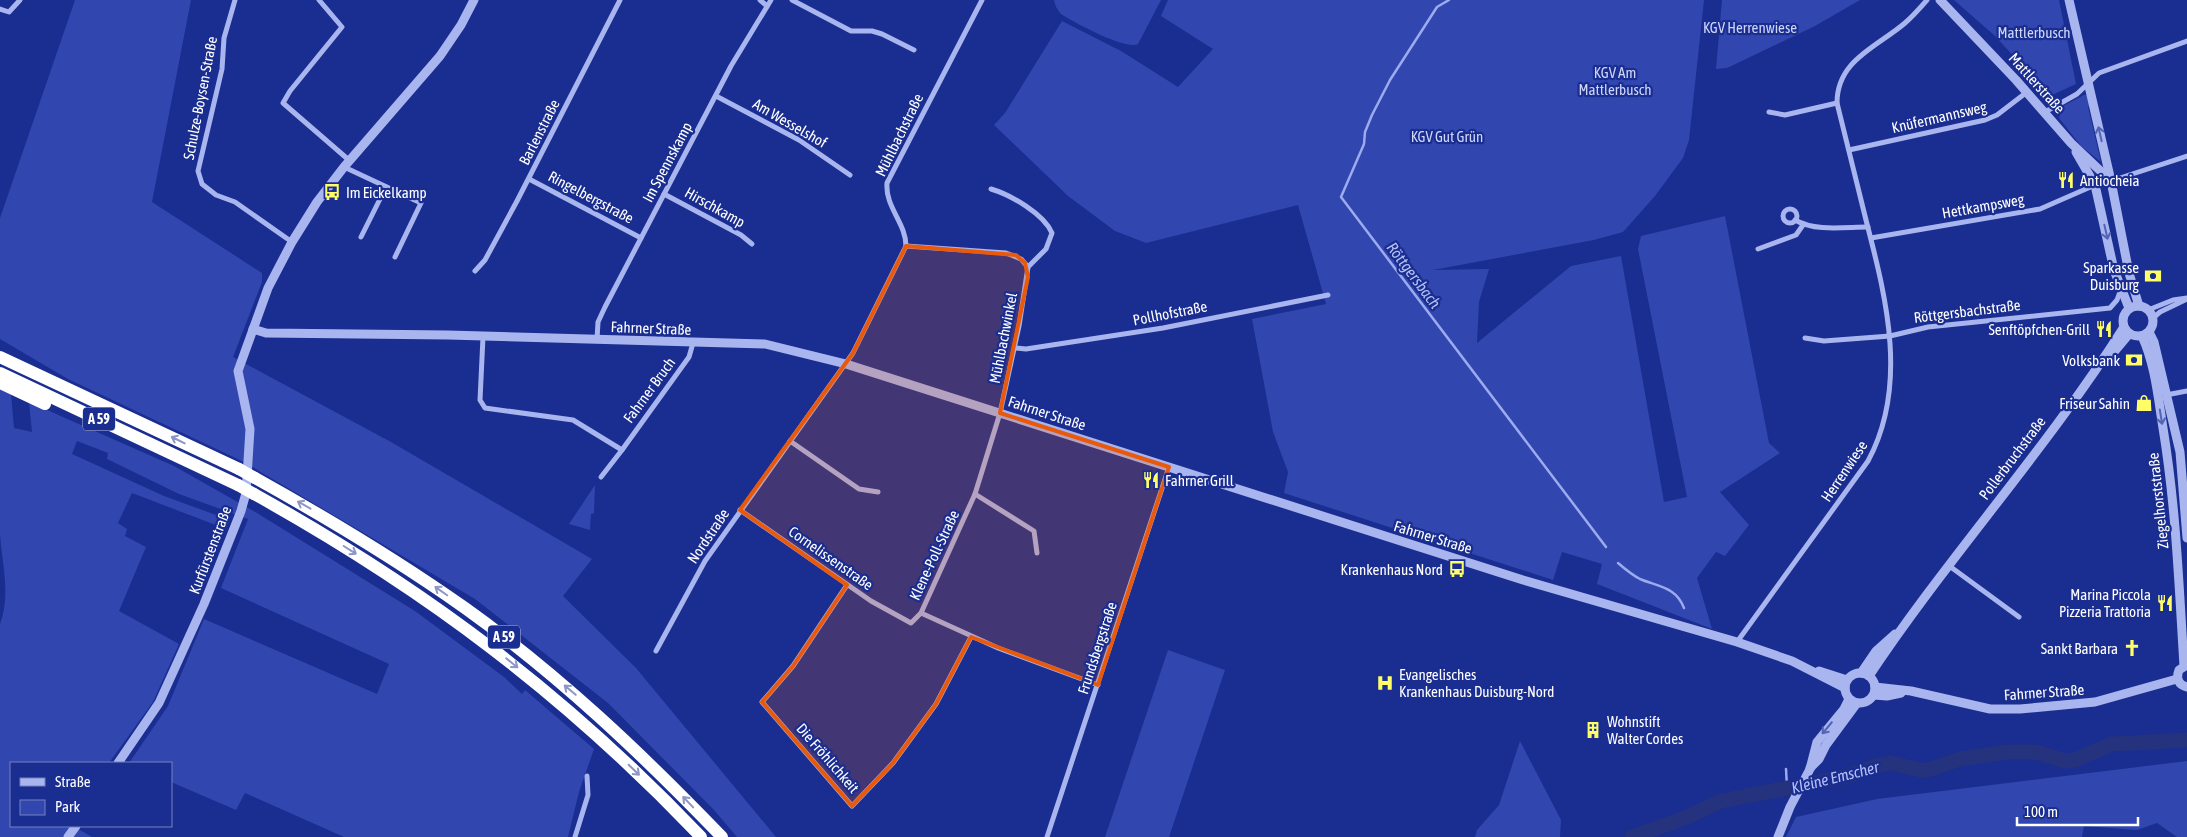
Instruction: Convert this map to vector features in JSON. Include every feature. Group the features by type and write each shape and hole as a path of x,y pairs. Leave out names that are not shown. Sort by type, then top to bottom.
{"highway":[{"path":"0,350 25,369"},
{"name":"A 59","path":"0,357 239,469 333,521 400,563 517,647 629,743 722,837"},
{"name":"A 59","path":"0,373 238,485 324,533 392,576 508,659 619,754 701,837"},
{"path":"0,383 160,456 198,466"}],"street":[{"path":"0,9 9,12 20,0"},
{"name":"Schulze-Boysen-Straße","path":"234,0 224,38 222,69 198,171 199,178 202,184 216,195 235,202 292,242"},
{"path":"319,0 325,9 340,21 342,27 290,91 283,103 347,164 386,187 421,203 395,257"},
{"path":"253,329 268,288 292,242 317,202 347,164 440,56 458,30 474,0"},
{"name":"Barlenstraße","path":"475,271 485,260 529,179 620,0"},
{"path":"760,0 767,6"},
{"name":"Im Spennskamp","path":"597,340 598,322 746,40 771,0"},
{"path":"792,0 851,31 872,31 882,34 914,50"},
{"name":"Mühlbachstraße","path":"906,246 904,232 887,199 887,183 982,0"},
{"name":"Herrenwiese","path":"1737,642 1868,461 1886,419 1889,398 1890,336 1871,238 1837,103 1837,92 1841,77 1854,60 1905,23 1927,0"},
{"name":"Mattlerstraße","path":"1940,0 2028,92 2071,143 2112,182"},
{"path":"2069,0 2112,182 2129,273 2147,311 2145,334 2126,331 2123,315 2128,308 2147,311 2160,312 2187,298"},
{"path":"2045,112 2077,94 2099,73 2187,41"},
{"name":"Knüfermannsweg","path":"1849,150 1985,120 1997,115 2028,92"},
{"name":"Am Wesselshof","path":"716,96 799,140 850,175"},
{"path":"1769,112 1785,115 1837,103"},
{"name":"Mattlerstraße","path":"2071,143 2095,185 2114,270 2128,308"},
{"path":"2112,182 2187,156"},
{"name":"Ringelbergstraße","path":"529,179 641,238"},
{"name":"Hettkampsweg","path":"1871,238 2040,209 2095,185"},
{"path":"361,237 386,187"},
{"path":"846,364 906,246 1006,253 1021,259 1028,268 1046,249 1052,233 1048,225 1006,193 991,189"},
{"name":"Hirschkamp","path":"664,194 741,235 752,244"},
{"path":"1795,220 1803,225 1834,228 1868,227"},
{"path":"1758,249 1796,235 1803,225"},
{"name":"Mühlbachwinkel","path":"1000,413 1015,348 1028,268"},
{"name":"Röttgersbachstraße","path":"1805,338 1824,341 1890,336 1928,327 2110,308 2117,300 2121,289"},
{"name":"Pollhofstraße","path":"1015,348 1026,349 1163,328 1328,295"},
{"path":"2147,311 2173,300 2187,298"},
{"name":"Fahrner Straße","path":"253,329 266,334 765,344 846,364 1523,580 1737,642 1846,684"},
{"name":"Kurfürstenstraße","path":"119,762 159,704 204,604 241,511 246,493 250,429 238,371 253,329"},
{"name":"Pollerbruchstraße","path":"1865,674 1892,644 1899,630 1948,564 2126,331"},
{"name":"Ziegelhorststraße","path":"2145,334 2149,354 2180,452 2187,538"},
{"path":"483,337 480,400 485,408 573,420 622,450"},
{"name":"Fahrner Bruch","path":"602,477 689,357 693,343"},
{"name":"Nordstraße","path":"656,651 705,561 846,364"},
{"path":"2162,396 2187,391"},
{"name":"Ziegelhorststraße","path":"2162,396 2174,492 2186,665 2179,670 2177,679"},
{"name":"Klene-Poll-Straße","path":"911,622 921,614 975,494 1000,413"},
{"path":"790,441 859,489 878,492"},
{"name":"Frundsbergstraße","path":"1047,837 1169,467"},
{"path":"975,494 1034,531 1037,553"},
{"name":"Cornelissenstraße","path":"740,510 871,601 911,622"},
{"path":"1948,564 2019,617"},
{"name":"Die Fröhlichkeit","path":"847,585 793,666 762,702 852,806 893,763 936,704 970,637"},
{"path":"921,614 970,637 1064,674 1098,685"},
{"path":"1855,674 1865,674 1875,691 1865,703 1853,701 1846,684 1855,674"},
{"path":"2177,679 2187,687"},
{"name":"Fahrner Straße","path":"1875,691 1887,696 1911,690 1990,709 2020,709 2095,702 2177,679"},
{"path":"1778,837 1794,798 1810,768 1819,759 1853,701"},
{"path":"575,837 588,795 587,776"}],"highlighted area":[{"path":"906,246 1016,255 1025,263 1028,277 1000,413 1169,467 1098,685 971,637 936,704 893,763 852,806 762,702 793,666 847,585 740,510 853,353"}],"green space":[{"path":"75,0 191,0 152,202 262,273 262,282 233,357 391,442 592,559 563,596 636,668 776,837 737,837 714,810 608,703 475,599 244,462 68,379 0,339 0,218"},
{"path":"1054,0 1161,0 1138,44 1132,45 1112,40 1067,18 1058,11"},
{"path":"1168,0 1704,0 1689,140 1683,158 1655,196 1623,232 1594,240 1433,270 1489,269 1479,302 1477,343 1571,266 1621,256 1664,502 1687,497 1638,249 1641,236 1725,216 1769,443 1780,453 1720,492 1749,525 1725,556 1716,552 1697,578 1712,629 1597,584 1602,564 1562,552 1553,580 1284,493 1288,472 1273,432 1252,319 1326,304 1298,205 1146,243 1115,231 1068,196 994,125 1005,113 1062,21 1121,51 1178,87 1213,49 1161,16"},
{"name":"KGV Herrenwiese","path":"1722,0 1860,0 1815,26 1727,68 1716,69"},
{"name":"Mattlerbusch","path":"1954,0 2059,0 2076,84 2050,96 1995,36"},
{"path":"2084,95 2088,95 2092,102 2088,107 2101,162 2081,146 2059,118 2063,106"},
{"path":"0,389 11,394 14,428 32,432 29,402 174,466 257,513 415,611 504,677 522,694 525,690 594,749 579,792 568,837 344,837 245,793 236,810 172,782 172,762 130,762 168,706 204,619 377,694 389,664 221,588 248,519 179,494 107,459 108,453 77,441 72,454 164,496 230,520 226,529 132,493 118,523 127,529 125,536 146,547 119,611 179,644 153,702 110,762 10,762 10,827 75,827 92,837 0,837 0,624 5,602 5,579 0,534"},
{"path":"595,485 594,513 591,514 590,530 569,524"},
{"path":"1168,650 1225,670 1169,837 1105,837"},
{"path":"1520,741 1561,820 1560,837 1475,837 1477,830 1499,805"},
{"path":"2187,761 2187,837 2177,837 2157,823 2137,830 2084,826 2082,837 1786,837 1796,817 1877,799"}],"waterway":[{"name":"Röttgersbach","path":"1449,0 1437,7 1390,80 1372,115 1365,132 1364,144 1341,197 1606,547"},
{"name":"Röttgersbach","path":"1618,563 1640,579 1672,592 1681,601 1684,608"},
{"name":"Kleine Emscher","path":"1632,837 1685,818 1721,801 1848,776 1875,766 1890,763 1925,771 1960,759 2007,752 2036,752 2065,761 2075,760 2112,744 2187,740"},
{"name":"Röttgersbach","path":"1786,769 1787,787"}],"place":[{"name":"Antiocheia","path":"2066,180"},
{"name":"Im Eickelkamp","path":"332,192"},
{"name":"Sparkasse Duisburg","path":"2153,276"},
{"name":"Senftöpfchen-Grill","path":"2104,329"},
{"name":"Volksbank","path":"2134,360"},
{"name":"Friseur Sahin","path":"2144,403"},
{"name":"Fahrner Grill","path":"1151,480"},
{"name":"Krankenhaus Nord","path":"1457,569"},
{"name":"Marina Piccola Pizzeria Trattoria","path":"2165,603"},
{"name":"Sankt Barbara","path":"2132,648"},
{"name":"Evangelisches Krankenhaus Duisburg-Nord","path":"1385,683"},
{"name":"Wohnstift Walter Cordes","path":"1593,730"}],"park label":[{"name":"KGV Am Mattlerbusch","path":"1615,80"},
{"name":"KGV Gut Grün","path":"1447,136"}]}
